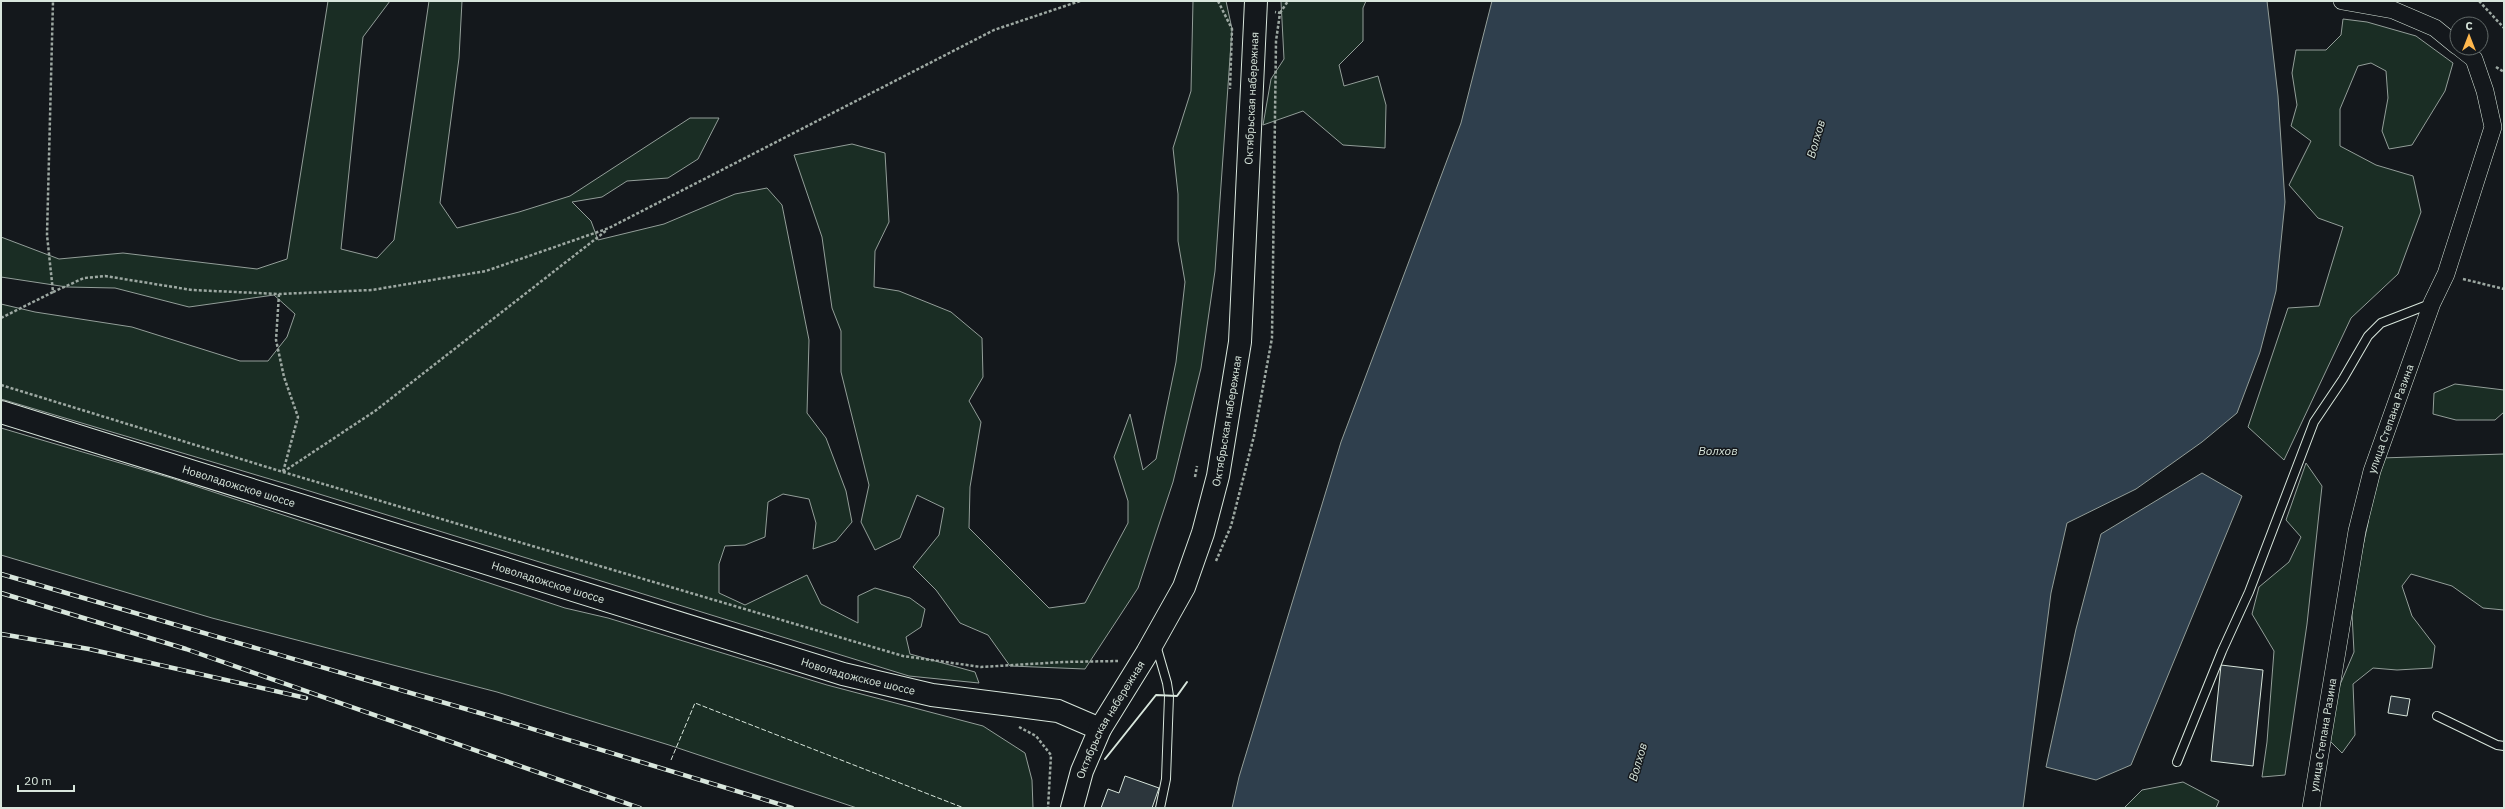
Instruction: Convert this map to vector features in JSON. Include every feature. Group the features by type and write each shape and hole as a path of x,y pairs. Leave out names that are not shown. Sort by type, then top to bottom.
{"main road":[{"name":"Октябрьская набережная","path":"1072,808 1082,771 1100,729 1154,641 1184,587 1203,533 1218,476 1240,342 1254,4"},
{"name":"Новоладожское шоссе","path":"1,412 843,674 932,695 1058,711 1100,729"}],"street":[{"path":"2342,1 2392,10 2435,28 2449,39"},
{"name":"улица Степана Разина","path":"2311,808 2359,523 2372,471 2432,303 2446,274 2493,127 2485,91 2474,59 2470,56"}],"lane":[{"path":"2177,762 2222,651 2249,592 2314,422 2343,379 2368,336 2382,323 2432,303"},
{"path":"1154,641 1165,675 1169,696 1166,779 1160,808"},
{"path":"2437,716 2497,745 2504,746"}],"path":[{"path":"53,1 47,235 53,292"},
{"path":"1,318 84,278 105,276 192,290 279,294 372,290 486,271 609,228 994,30 1080,1"},
{"path":"1218,1 1232,29 1230,92"},
{"path":"1280,13 1288,1"},
{"path":"2479,1 2504,28"},
{"path":"283,472 374,411 609,228"},
{"path":"2446,274 2504,289"},
{"path":"279,294 276,340 284,377 298,417 283,472"},
{"path":"1,385 283,472 903,656 981,667 1063,662 1119,661 1122,654"},
{"path":"1193,484 1198,461"},
{"path":"1018,726 1036,736 1051,755 1048,808"}],"green space":[{"path":"328,1 390,1 363,37 341,249 377,258 394,240 429,1 462,1 459,58 440,203 457,228 519,212 570,196 690,118 719,118 698,159 668,178 627,181 602,197 572,202 591,221 598,240 664,224 735,194 767,188 782,205 809,340 807,413 826,438 846,491 852,522 836,541 813,549 816,523 809,499 783,494 768,502 765,537 745,545 725,546 719,564 719,593 745,605 807,575 821,604 858,623 858,596 875,588 910,598 925,609 921,627 906,637 910,654 975,672 979,683 909,676 290,485 1,399 1,304 35,312 132,327 240,361 268,361 287,337 295,314 274,295 189,307 115,288 67,287 1,277 1,237 59,259 123,253 257,269 287,259"},
{"path":"1193,1 1226,1 1232,29 1215,271 1201,368 1173,482 1138,588 1085,669 1010,666 988,635 960,623 936,590 913,567 939,535 944,508 917,495 900,538 875,550 861,522 869,485 841,372 841,331 832,308 822,237 794,155 852,144 885,153 889,222 875,251 874,287 899,291 951,312 982,338 983,377 969,401 981,422 970,487 969,528 1049,608 1085,603 1128,523 1128,501 1114,457 1130,414 1143,470 1156,459 1176,362 1185,282 1178,241 1178,194 1173,148 1191,91"},
{"path":"1281,1 1366,1 1363,8 1363,41 1339,65 1344,86 1378,76 1386,105 1385,148 1343,145 1303,111 1263,125 1271,79 1284,59"},
{"path":"2343,19 2367,22 2416,36 2453,63 2445,91 2412,145 2389,149 2382,131 2388,98 2386,71 2371,63 2358,66 2340,109 2340,146 2376,165 2413,176 2421,212 2398,274 2351,318 2284,460 2248,427 2288,308 2319,306 2343,227 2318,218 2289,185 2311,141 2291,126 2297,105 2292,73 2296,50 2326,50 2341,35"},
{"path":"2455,384 2504,390 2504,412 2495,420 2456,420 2433,414 2434,393"},
{"path":"1,428 171,478 565,608 608,618 827,685 983,726 1025,753 1032,780 1033,808 857,808 669,745 497,692 212,618 1,555"},
{"path":"2504,454 2504,610 2483,608 2452,586 2411,574 2402,586 2412,616 2435,646 2432,668 2397,670 2373,668 2353,684 2355,735 2342,753 2330,741 2336,694 2354,652 2352,614 2358,569 2368,523 2371,494 2381,458"},
{"path":"2306,463 2322,486 2307,624 2285,775 2262,777 2267,742 2274,651 2252,614 2259,587 2289,562 2301,537 2286,520"},
{"path":"2183,782 2219,801 2216,808 2124,808 2142,790"}],"water":[{"name":"Волхов","path":"1492,1 2267,1 2278,96 2285,202 2276,291 2260,352 2237,413 2202,442 2136,489 2067,523 2051,593 2023,808 1232,808 1239,777 1341,442 1461,123"},
{"path":"2202,473 2242,496 2131,765 2096,780 2046,767 2076,629 2101,534"}],"building":[{"path":"2221,665 2263,670 2253,766 2211,761"},
{"path":"2391,696 2410,699 2407,716 2388,713"},
{"path":"1125,776 1159,788 1152,808 1101,808 1108,789 1119,793"}],"railway":[{"path":"1,574 490,716 792,808"},
{"path":"1,593 186,649 640,808"},
{"path":"1,634 89,649 306,698"}],"fence":[{"path":"671,760 695,703 964,808"}],"wall":[{"path":"1105,759 1156,695 1177,696 1187,682"}]}
